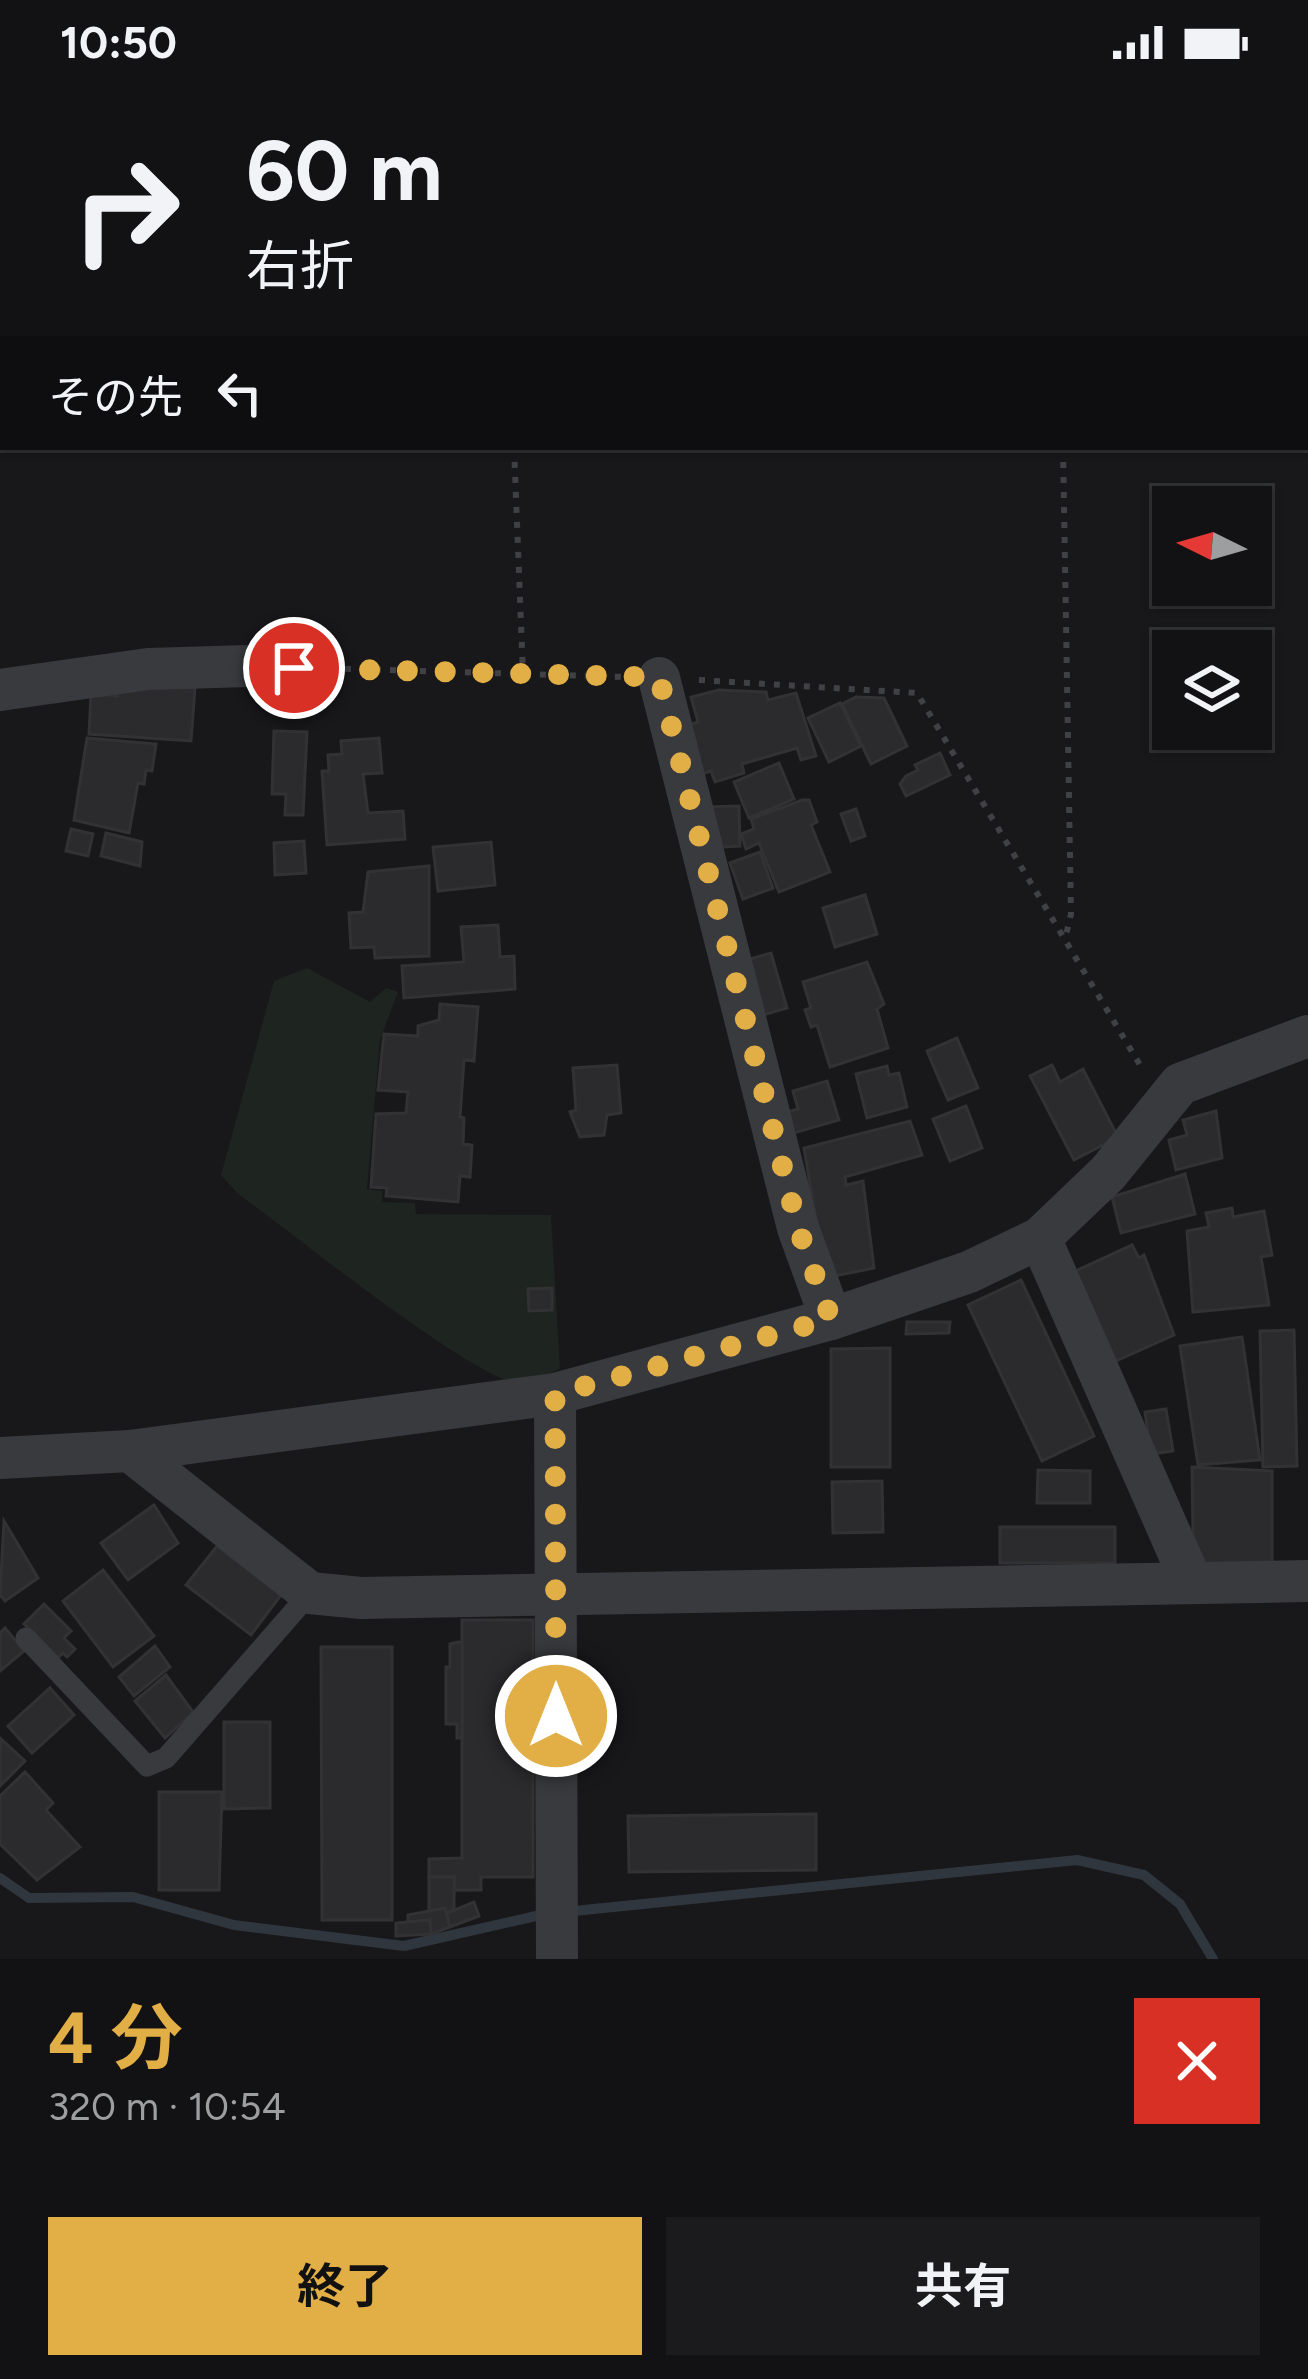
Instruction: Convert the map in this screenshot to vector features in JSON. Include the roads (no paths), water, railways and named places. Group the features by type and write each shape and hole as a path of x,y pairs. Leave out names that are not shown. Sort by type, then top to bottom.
{"street":[{"path":"0,690 148,669 248,666"},
{"path":"659,677 798,1228 831,1319"},
{"path":"0,1458 130,1451 555,1394 831,1319 969,1272 1040,1238 1108,1173 1180,1084 1308,1036"},
{"path":"1040,1238 1191,1581"},
{"path":"555,1394 556,1931"},
{"path":"130,1451 310,1593 361,1598 1308,1581"}],"lane":[{"path":"26,1638 147,1766 166,1758 310,1593"}],"waterway":[{"path":"564,1912 1077,1860 1144,1875 1180,1904 1213,1959"},
{"path":"0,1878 29,1898 133,1897 234,1925 404,1946 545,1914"}]}
